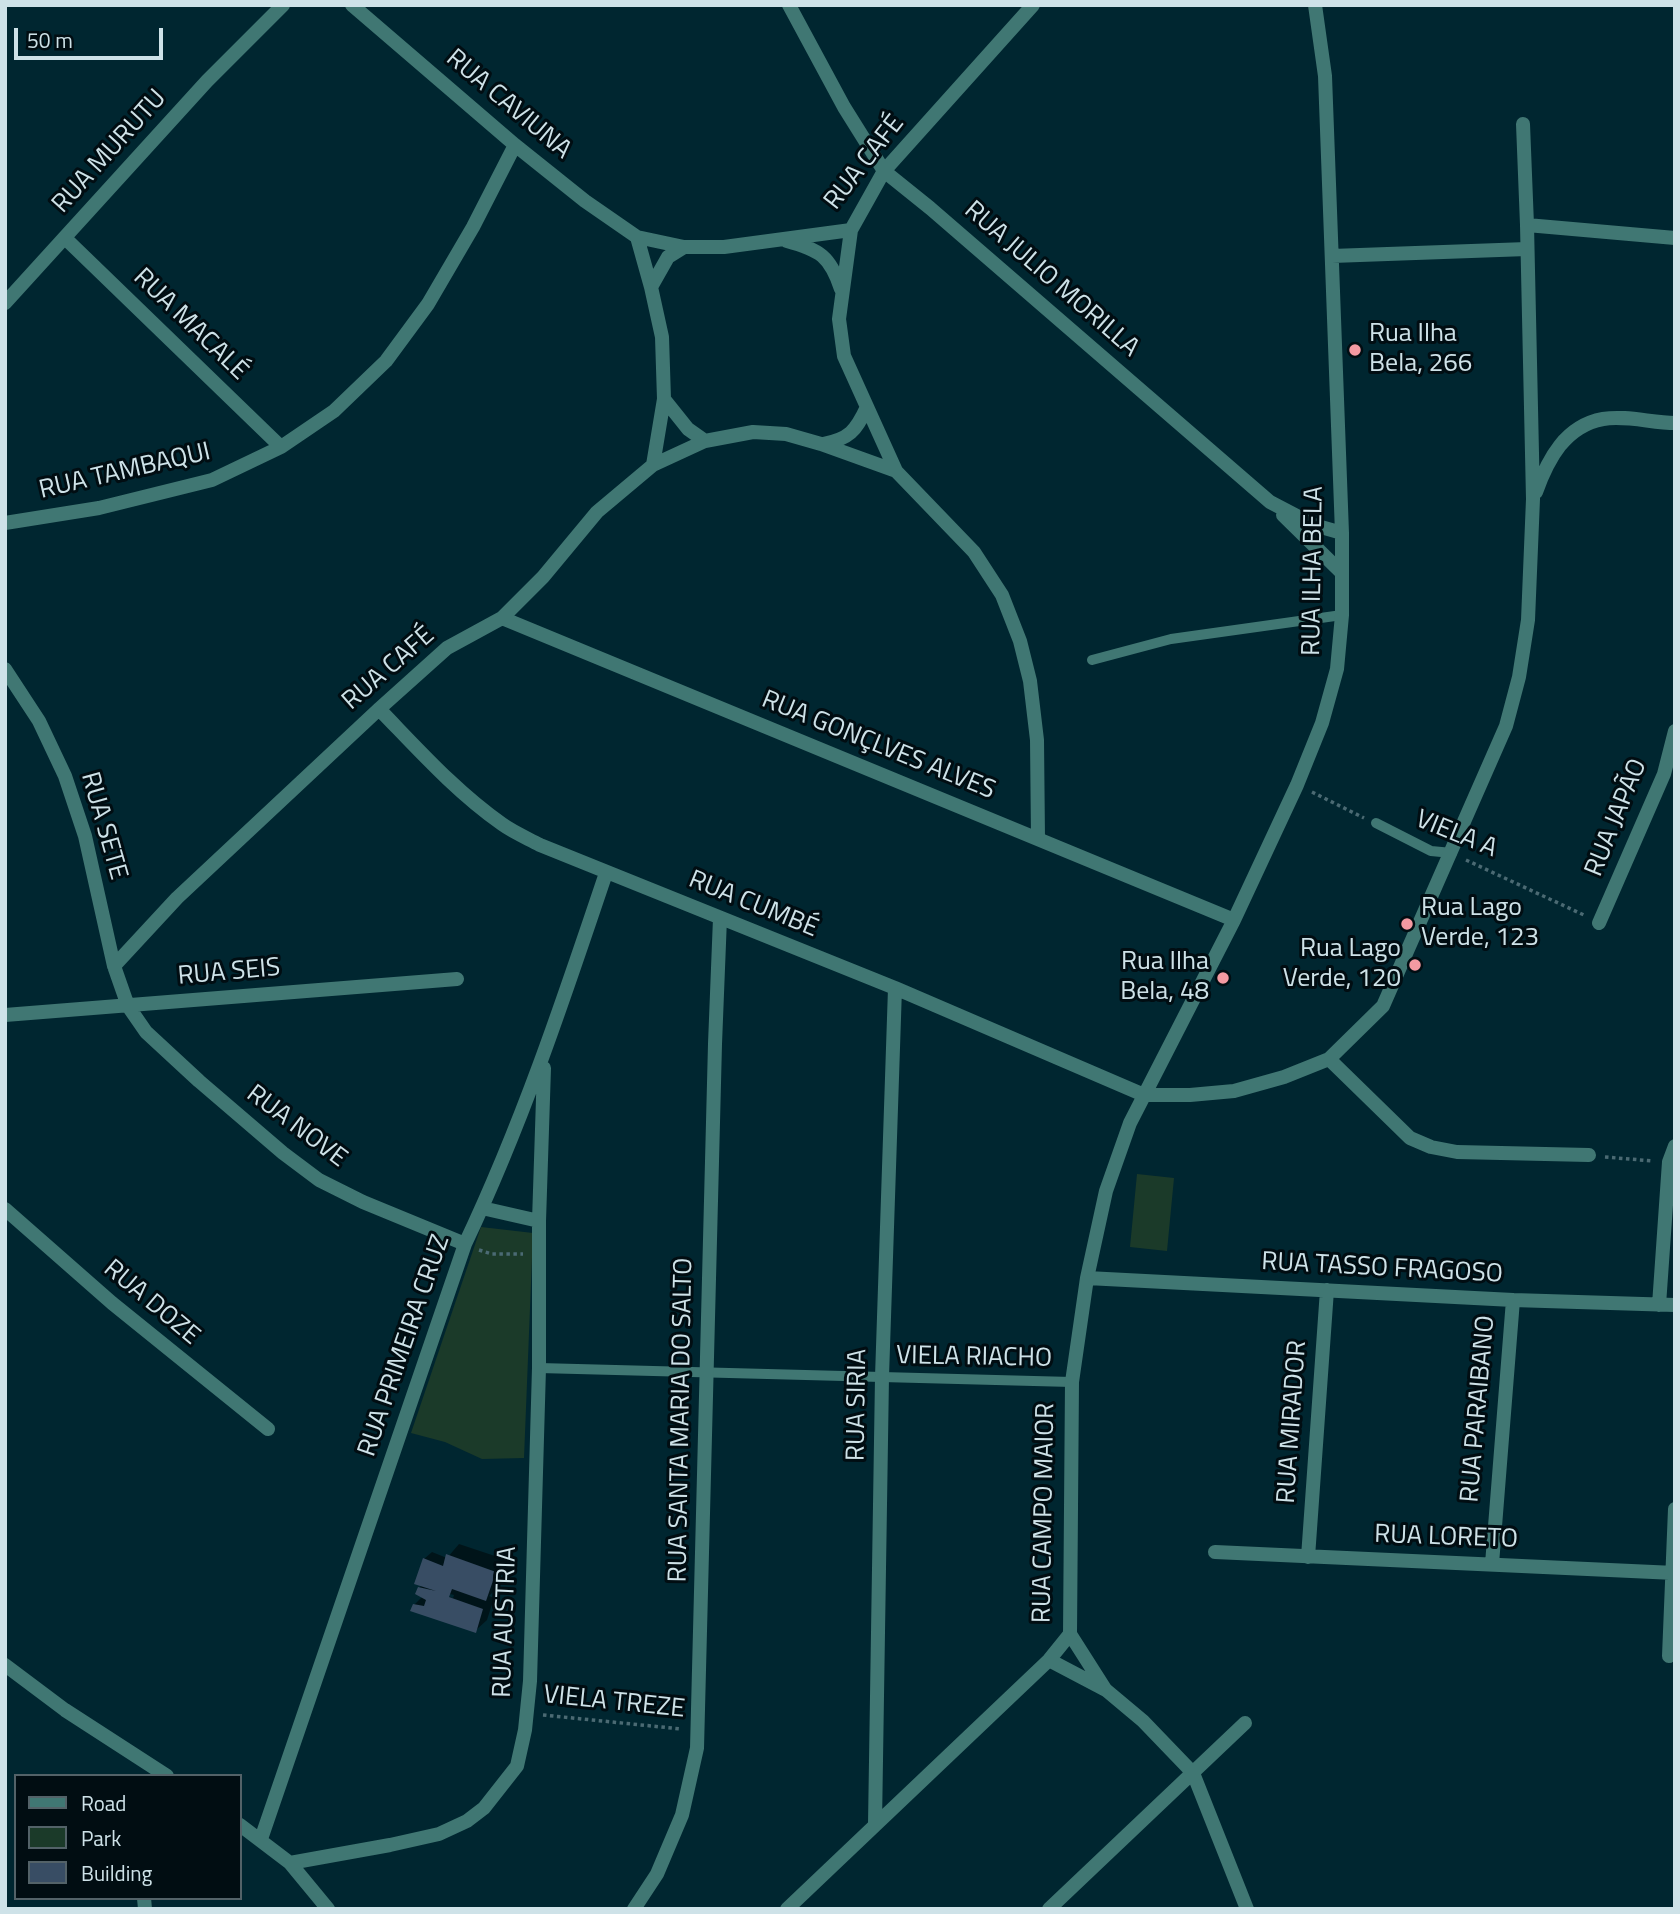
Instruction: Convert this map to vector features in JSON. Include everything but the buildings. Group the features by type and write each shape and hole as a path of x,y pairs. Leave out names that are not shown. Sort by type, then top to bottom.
{"street":[{"name":"RUA MURUTU","path":"5,303 207,81 283,5"},
{"name":"RUA CAVIUNA","path":"352,5 515,145 585,201 637,237"},
{"name":"RUA JULIO MORILLA","path":"789,5 844,107 884,171 1270,502 1314,525 1342,533"},
{"name":"RUA CAFÉ","path":"637,237 684,247 724,247 851,230 884,171 1033,5"},
{"name":"RUA ILHA BELA","path":"1144,1095 1234,920 1297,785 1322,723 1337,669 1342,615 1342,533 1325,76 1315,5"},
{"path":"1144,1095 1234,1091 1284,1077 1329,1059 1383,1006 1506,726 1519,677 1528,620 1533,499 1523,124"},
{"name":"RUA TAMBAQUI","path":"5,523 99,508 212,481 281,447 334,411 386,360 428,304 473,227 515,145"},
{"path":"1527,225 1675,237"},
{"path":"851,230 839,319 844,356 896,471 974,552 1002,595 1020,640 1030,681 1037,740 1038,838"},
{"path":"637,237 662,337 664,399 653,465"},
{"name":"RUA MACALÉ","path":"66,239 281,447"},
{"path":"781,239 822,254 835,269 843,293"},
{"path":"651,287 668,257 684,247"},
{"path":"1332,256 1527,249"},
{"path":"664,399 688,429 705,441"},
{"path":"821,444 850,435 860,424 867,407"},
{"path":"1533,499 1546,463 1559,444 1581,427 1603,419 1627,419 1675,429"},
{"path":"1654,423 1675,423"},
{"path":"653,465 705,441 753,432 786,435 821,444 896,471"},
{"name":"RUA CAFÉ","path":"114,965 177,898 447,648 502,618 543,577 597,512 653,465"},
{"path":"1270,502 1342,573"},
{"name":"RUA GONÇLVES ALVES","path":"502,618 1234,920"},
{"name":"RUA SETE","path":"5,669 39,721 65,776 85,836 114,965 128,1006"},
{"name":"RUA CUMBÉ","path":"379,709 432,764 502,824 540,845 895,988 1144,1095"},
{"name":"RUA JAPÃO","path":"1599,923 1664,774 1675,730"},
{"name":"RUA PRIMEIRA CRUZ","path":"261,1839 465,1244 545,1056 606,873"},
{"name":"RUA SANTA MARIA DO SALTO","path":"635,1909 657,1874 682,1815 697,1748 720,918"},
{"name":"RUA SEIS","path":"5,1014 457,979"},
{"name":"RUA SIRIA","path":"875,1824 882,1377 895,988"},
{"name":"RUA NOVE","path":"128,1006 146,1032 199,1082 283,1153 320,1180 363,1202 465,1244"},
{"name":"RUA AUSTRIA","path":"290,1863 439,1834 467,1821 484,1808 517,1766 530,1681 545,1056"},
{"path":"1329,1059 1410,1138 1432,1147 1457,1152 1588,1155"},
{"name":"RUA CAMPO MAIOR","path":"788,1909 1049,1660 1070,1634 1072,1382 1087,1278 1106,1191 1130,1123 1144,1095"},
{"path":"1659,1305 1669,1162 1675,1146"},
{"name":"RUA DOZE","path":"5,1209 112,1303 268,1429"},
{"path":"482,1209 539,1221"},
{"name":"RUA TASSO FRAGOSO","path":"1087,1278 1513,1300 1675,1305"},
{"name":"RUA MIRADOR","path":"1308,1557 1327,1290"},
{"name":"RUA PARAIBANO","path":"1492,1564 1513,1300"},
{"path":"1669,1656 1675,1509"},
{"name":"RUA LORETO","path":"1215,1552 1673,1573"},
{"path":"1070,1634 1106,1690"},
{"path":"1049,1660 1106,1690 1143,1721 1193,1773 1247,1909"},
{"path":"5,1665 65,1710 164,1774"},
{"path":"1049,1909 1245,1723"},
{"path":"242,1826 290,1863 327,1909"}],"lane":[{"path":"1092,660 1171,639 1342,615"},
{"name":"VIELA A","path":"1376,823 1432,851 1451,853"},
{"name":"VIELA RIACHO","path":"539,1368 1072,1382"}],"path":[{"name":"VIELA A","path":"1297,785 1376,823"},
{"name":"VIELA A","path":"1451,853 1599,923"},
{"path":"1588,1155 1669,1162"},
{"path":"465,1244 492,1254 510,1255 524,1254 539,1243"},
{"name":"VIELA TREZE","path":"527,1714 698,1731"}],"green space":[{"path":"1137,1174 1174,1178 1167,1251 1130,1247"},
{"path":"481,1227 533,1233 524,1458 482,1459 445,1442 411,1433"}],"place":[{"name":"Rua Ilha Bela, 266","path":"1355,350"},
{"name":"Rua Lago Verde, 123","path":"1407,924"},
{"name":"Rua Lago Verde, 120","path":"1415,965"},
{"name":"Rua Ilha Bela, 48","path":"1223,978"}]}
